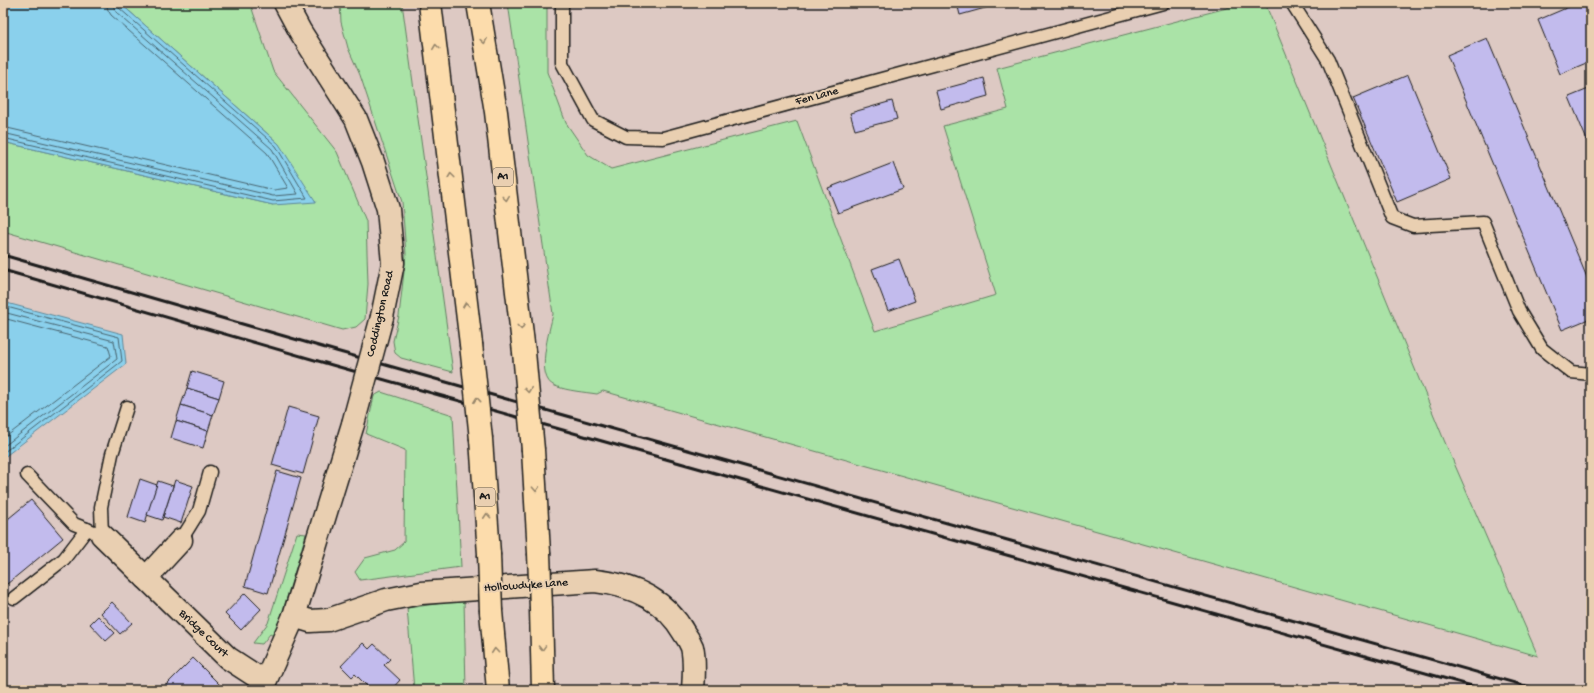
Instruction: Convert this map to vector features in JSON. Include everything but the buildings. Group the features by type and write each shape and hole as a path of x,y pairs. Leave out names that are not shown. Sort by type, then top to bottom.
{"highway":[{"name":"A1","path":"430,3 481,439 489,554 491,611 498,690"},
{"name":"A1","path":"478,3 496,112 524,352 533,450 539,553 543,690"}],"street":[{"name":"Coddington Road","path":"262,686 294,616 353,424 382,317 393,262 388,209 373,162 356,118 300,30 285,3"},
{"name":"Bridge Court","path":"94,532 146,578 228,658 262,686"},
{"path":"146,578 181,540"},
{"name":"Hollowdyke Lane","path":"294,616 310,622 328,620 386,600 421,593 595,581 618,584 643,593 661,605 678,621 692,646 693,690"}],"lane":[{"name":"Fen Lane","path":"562,3 560,18 562,63 593,120 626,137 663,138 1163,3"},
{"path":"1292,3 1328,60 1392,218 1413,226 1483,222 1519,311 1542,349 1571,372 1591,374"},
{"path":"14,598 64,559 94,532 112,454 126,407"},
{"path":"181,540 199,511 210,472"},
{"path":"27,475 74,524 94,532"}],"green space":[{"path":"120,3 250,3 273,71 337,152 366,221 368,284 365,319 356,327 342,330 3,231 3,142 273,205 279,144"},
{"path":"340,3 402,3 453,372 401,358 395,353 393,341 399,316 406,254 402,202 360,75 348,48 341,22"},
{"path":"508,3 547,3 547,72 566,123 588,155 611,169 797,121 875,331 996,295 943,126 1008,109 997,68 1246,3 1265,3 1444,440 1538,656 603,391 597,394 555,386 549,381 545,374 545,353 553,314"},
{"path":"381,392 453,415 461,567 360,580 355,572 365,558 395,550 404,542 405,450 366,434 374,396"},
{"path":"297,533 306,534 275,637 270,634 262,644 253,643 268,623"},
{"path":"464,600 466,690 414,690 407,608"}],"water":[{"path":"3,3 120,3 279,144 316,202 273,205 3,142"},
{"path":"3,302 123,334 126,364 3,458"}],"railway":[{"path":"3,255 336,351 1540,690"},
{"path":"3,270 332,365 1486,690"}]}
